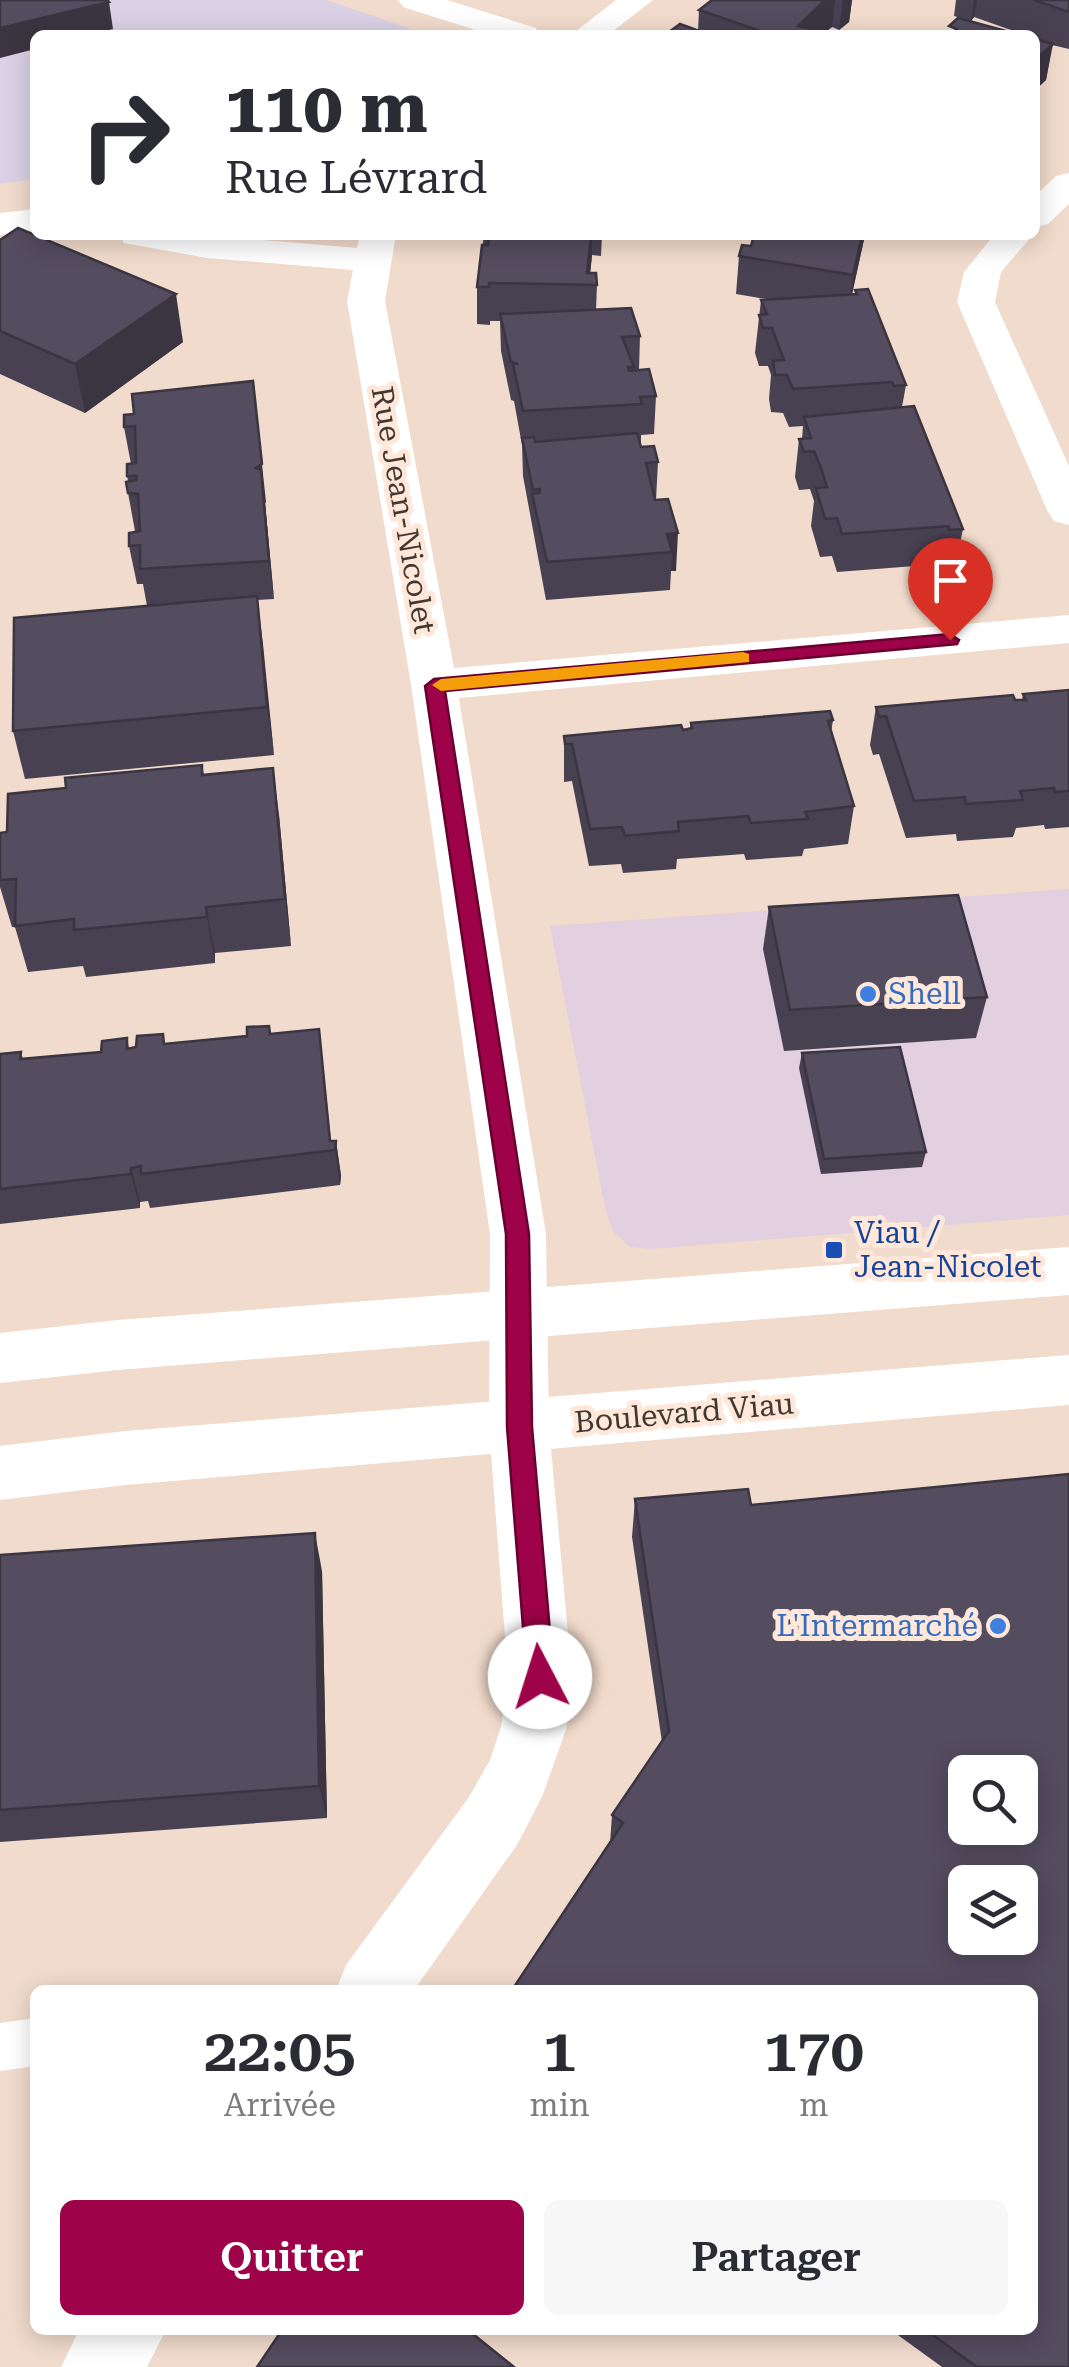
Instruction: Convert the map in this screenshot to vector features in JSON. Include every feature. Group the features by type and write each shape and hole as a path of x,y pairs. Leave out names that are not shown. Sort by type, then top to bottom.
{"street":[{"path":"414,0 508,30"},
{"path":"594,30 637,0"},
{"path":"1040,211 1069,184"},
{"path":"0,224 30,221"},
{"path":"164,240 207,248 375,248"},
{"path":"1010,240 986,264 976,286 976,302 1069,512"},
{"name":"Rue Jean-Nicolet","path":"375,248 366,301 434,686 518,1234 520,1427 540,1677 534,1727 519,1774 492,1821 375,1985"},
{"path":"434,686 1069,629"},
{"path":"0,1358 138,1343 1069,1270"},
{"name":"Boulevard Viau","path":"0,1473 125,1458 1069,1380"},
{"path":"100,2367 123,2335"}],"lane":[{"path":"0,2047 30,2043"}],"shaded area":[{"path":"0,0 326,0 414,30 30,30 30,180 0,184"},
{"path":"1069,889 1069,1215 651,1249 630,1247 613,1231 606,1212 550,926"}],"building":[{"path":"0,0 107,0 109,2 0,28"},
{"path":"712,0 825,0 798,26 810,30 757,30 699,10"},
{"path":"1034,0 1069,0 1069,12"},
{"path":"958,18 1002,30 956,30 949,26"},
{"path":"680,24 696,30 672,30"},
{"path":"1040,40 1053,44 1040,56"},
{"path":"18,228 30,233 30,240 47,240 176,294 75,364 0,331 0,240"},
{"path":"489,240 590,240 587,273 596,273 597,285 489,283 489,287 477,287 482,245 488,245"},
{"path":"753,240 861,240 853,275 739,256 742,245 751,246"},
{"path":"868,289 906,385 894,386 892,382 793,389 787,375 775,375 773,361 784,360 772,328 763,328 759,315 767,314 761,300 857,294 855,290"},
{"path":"631,308 640,336 622,337 634,367 628,367 629,371 649,369 656,396 640,397 642,404 523,411 513,364 518,364 511,362 500,314"},
{"path":"253,381 262,464 256,468 261,470 269,561 140,569 140,545 129,546 129,533 140,531 138,494 128,493 126,482 136,480 137,476 127,476 127,464 136,463 135,426 124,427 124,415 134,414 132,394"},
{"path":"914,406 963,529 949,530 949,526 842,534 837,518 825,519 816,488 827,487 821,468 814,451 804,452 799,439 811,438 804,417"},
{"path":"637,433 641,447 654,446 658,462 646,463 655,500 668,499 678,533 667,534 672,552 547,562 532,494 540,489 533,490 522,438 534,437 535,442"},
{"path":"257,596 267,707 13,731 14,618"},
{"path":"1069,690 1069,791 1020,791 1023,800 966,804 965,797 914,801 886,716 879,717 876,707 1013,695 1015,700 1026,700 1023,694"},
{"path":"830,711 833,720 828,721 854,806 805,812 808,819 751,823 748,816 678,822 679,831 625,836 622,827 590,829 572,744 565,744 564,736 681,725 683,730 692,728 691,723"},
{"path":"202,765 202,775 273,768 285,899 206,907 207,917 74,930 74,919 15,926 16,879 0,880 0,833 7,832 8,794 66,788 65,778"},
{"path":"958,895 987,997 790,1010 769,907"},
{"path":"269,1026 270,1034 319,1029 330,1141 336,1141 335,1150 141,1174 141,1166 131,1168 131,1174 0,1189 0,1054 21,1052 20,1059 101,1052 102,1041 127,1038 127,1049 136,1047 137,1036 163,1034 164,1044 247,1036 247,1027"},
{"name":"Shell","path":"900,1047 926,1152 824,1159 802,1053"},
{"path":"1069,1474 1069,2367 977,2367 933,2335 1038,2335 1038,1985 515,1985 623,1823 612,1815 669,1731 635,1499 748,1489 751,1505"},
{"path":"315,1533 319,1786 0,1810 0,1555"},
{"path":"279,2335 474,2335 514,2367 257,2367"}],"slow traffic":[{"path":"441,685 743,658"}],"place":[{"name":"Shell","path":"868,994"},
{"name":"Viau / Jean-Nicolet","path":"834,1250"},
{"name":"L'Intermarché","path":"998,1626"}],"route":[{"path":"540,1677 520,1427 518,1234 434,686 950,640"}]}
